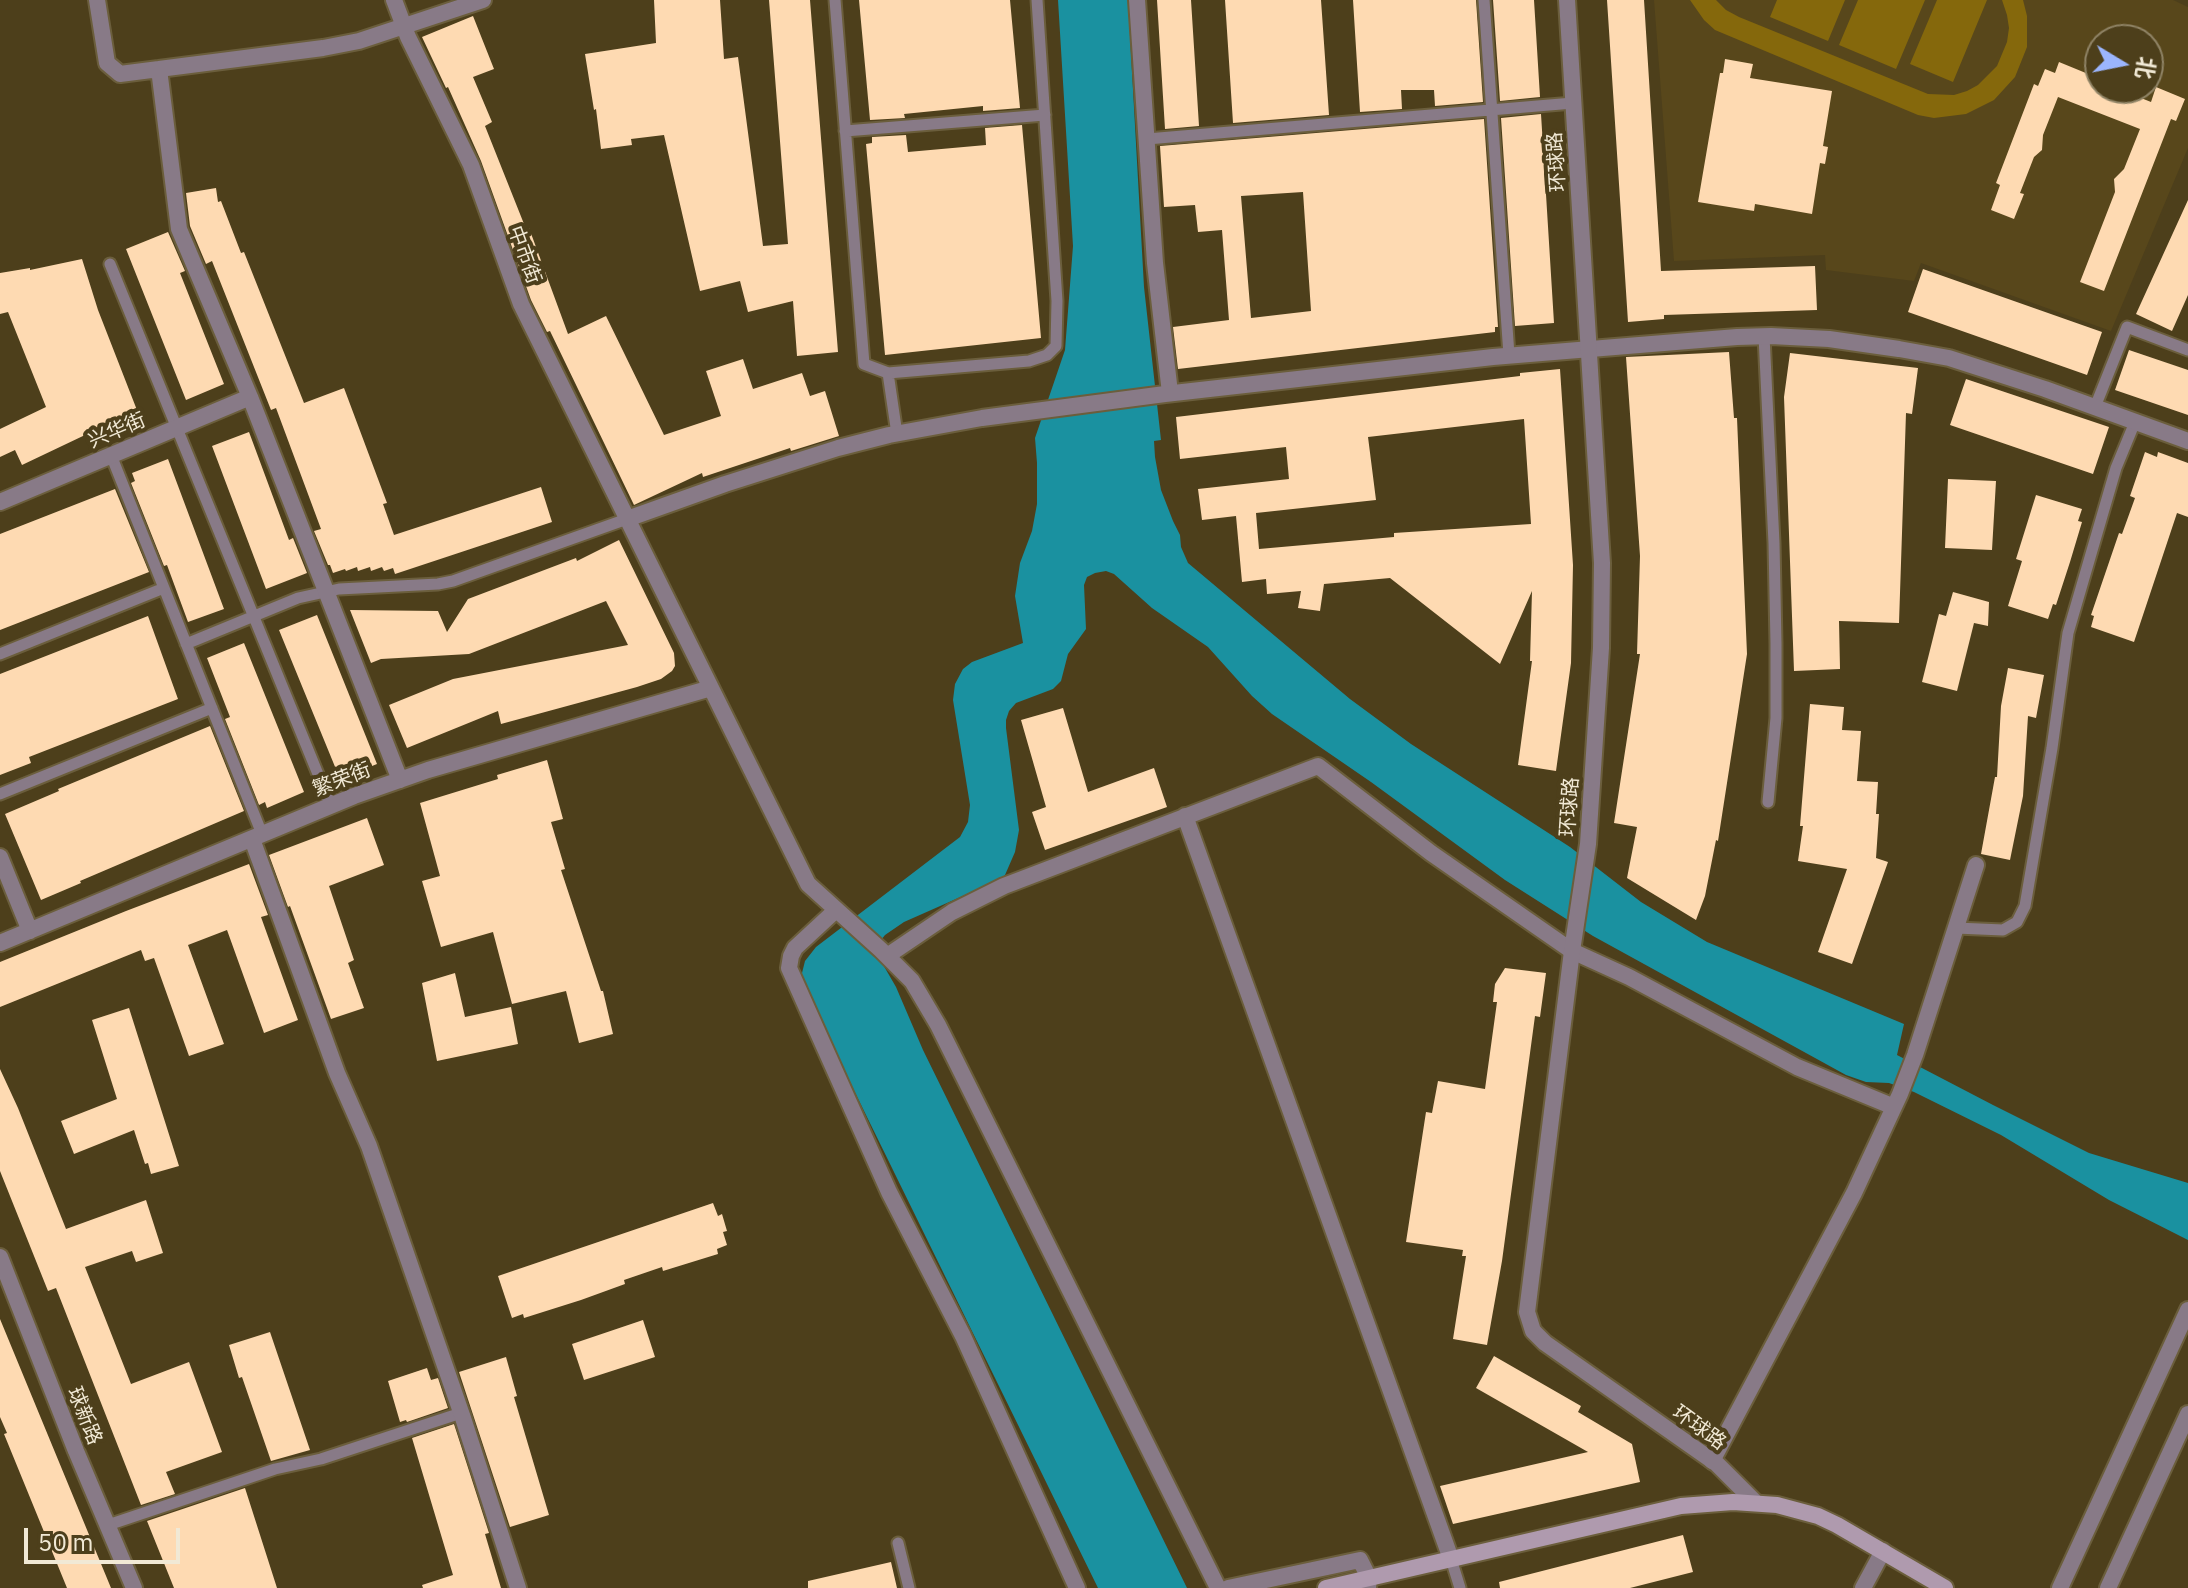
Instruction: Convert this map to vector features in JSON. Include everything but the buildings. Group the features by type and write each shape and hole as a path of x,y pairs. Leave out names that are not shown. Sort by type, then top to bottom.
{"main road":[{"path":"1326,1588 1369,1583 1451,1559 1681,1506 1755,1502 1818,1516 1945,1588"}],"street":[{"path":"97,0 107,63 120,74 359,41 483,0"},
{"name":"中市街","path":"394,0 471,165 521,304 808,884 912,981 938,1025 1218,1588"},
{"path":"1137,0 1155,263 1168,394"},
{"name":"环球路","path":"1567,0 1602,563 1601,648 1588,844 1527,1312 1533,1331 1545,1343 1712,1461 1755,1502"},
{"path":"159,69 179,229 250,397 400,780"},
{"path":"627,519 838,448 940,425 1168,394 1509,355 1764,336 1852,342 1949,358 2188,441"},
{"name":"兴华街","path":"0,502 250,397"},
{"name":"繁荣街","path":"0,943 400,780 711,688"},
{"path":"884,953 952,912 1004,886 1318,766 1431,853 1573,946 1797,1067 1897,1101"},
{"path":"1185,816 1451,1559"},
{"path":"257,836 337,1073 369,1146 518,1588"},
{"path":"0,857 30,931"},
{"path":"1712,1461 1854,1193 1897,1101 1915,1055 1976,865"},
{"path":"839,913 795,948 789,968 889,1192 963,1336 1077,1588"},
{"name":"球新路","path":"0,1257 134,1588"},
{"path":"2060,1588 2188,1310"},
{"path":"2108,1588 2188,1414"},
{"path":"1863,1588 1883,1551"},
{"path":"1228,1588 1360,1560 1369,1583"}],"lane":[{"path":"835,0 864,364 888,373 1029,361 1047,355 1057,341 1037,0"},
{"path":"1484,0 1509,355"},
{"path":"1147,139 1573,103"},
{"path":"845,131 1045,115"},
{"path":"110,264 331,806"},
{"path":"2095,407 2127,327 2188,350"},
{"path":"1764,336 1776,644 1776,718 1768,802"},
{"path":"888,373 897,434"},
{"path":"1956,928 2003,930 2017,922 2025,906 2068,633 2116,468 2135,422"},
{"path":"111,455 212,708 257,836"},
{"path":"186,644 298,598 339,589 453,581 627,519"},
{"path":"0,654 164,588"},
{"path":"0,794 212,708"},
{"path":"108,1525 275,1469 321,1459 461,1413"},
{"path":"898,1543 909,1588"},
{"path":"1451,1559 1460,1588"}],"shaded area":[{"path":"1654,0 2173,0 2188,7 2188,148 2111,331 1921,263 1914,281 1826,270 1825,255 1674,261"},
{"path":"1690,0 1716,0 1739,17 1928,94 1954,95 1967,91 1978,85 1997,66 2009,28 2002,0 2023,0 2027,16 2027,47 2015,77 1994,100 1966,114 1934,118 1918,115 1715,30"},
{"path":"1777,0 1845,0 1828,41 1770,17"},
{"path":"1858,0 1925,0 1896,69 1839,45"},
{"path":"1937,0 1987,0 1953,82 1910,64"}],"water":[{"path":"1058,0 1128,0 1144,287 1161,440 1154,441 1155,457 1161,490 1188,563 1350,699 1411,744 1570,847 1641,902 1707,942 1904,1024 1897,1055 1993,1105 2089,1153 2188,1183 2188,1240 2109,1200 2001,1135 1914,1092 1889,1083 1866,1082 1846,1075 1593,936 1505,880 1272,714 1208,647 1152,608 1114,574 1106,571 1095,573 1087,577 1084,585 1086,629 1068,654 1061,681 1053,689 1016,703 1006,720 1019,830 1015,852 1005,875 904,922 885,935 874,949 896,987 923,1050 1187,1588 1098,1588 801,977 805,961 816,947 960,837 968,822 970,805 953,700 955,684 963,669 972,662 1023,643 1015,596 1020,563 1032,531 1037,504 1035,438 1065,350 1073,246"}]}
